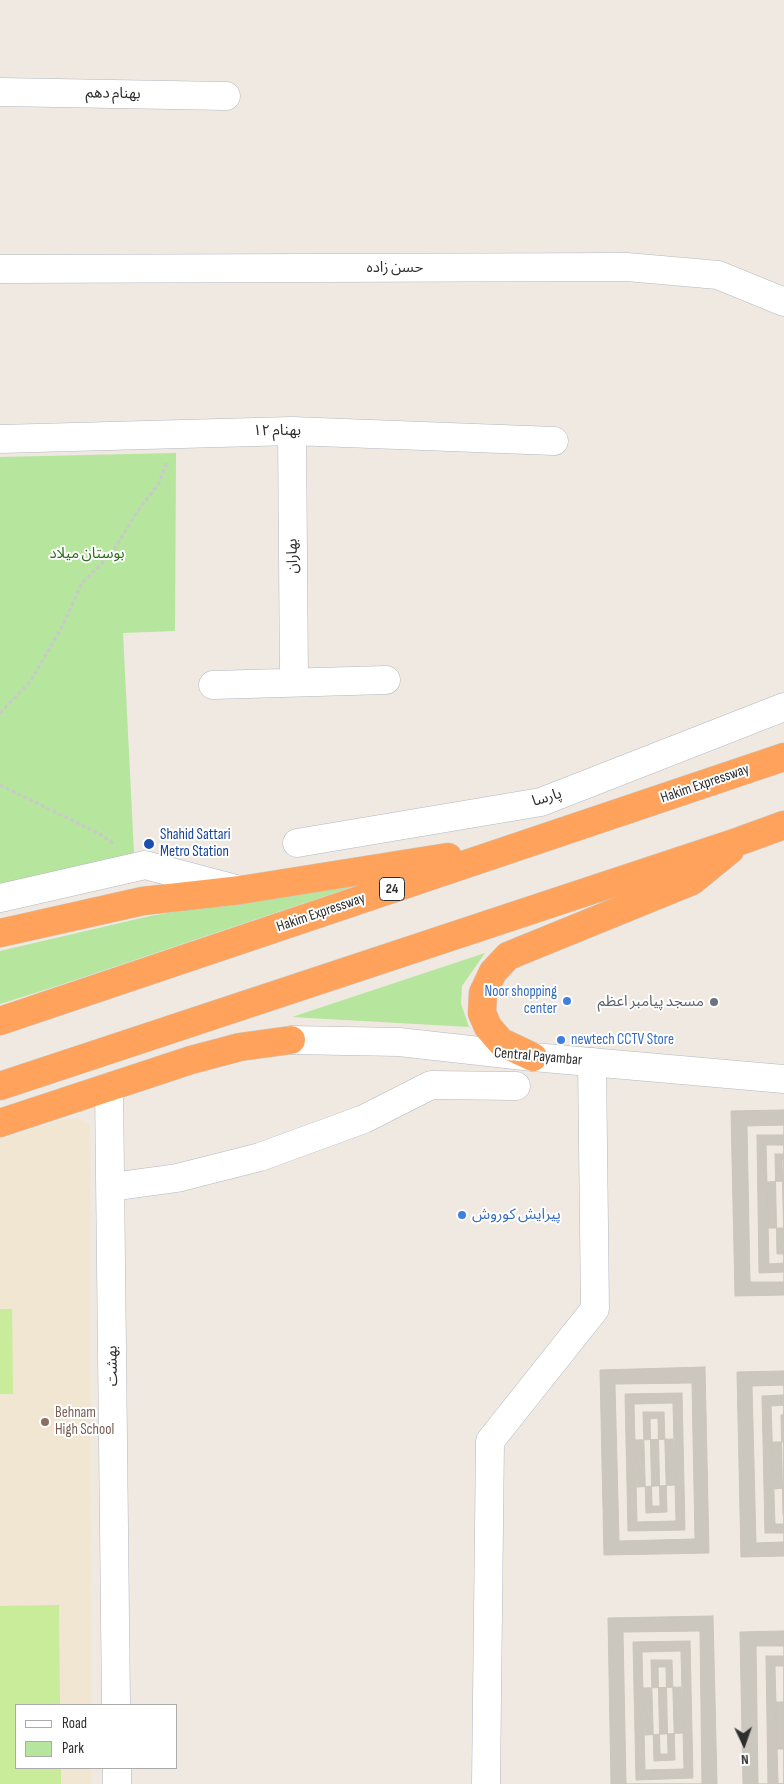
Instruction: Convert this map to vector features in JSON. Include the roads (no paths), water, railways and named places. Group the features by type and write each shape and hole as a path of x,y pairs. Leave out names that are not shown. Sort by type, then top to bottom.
{"highway":[{"name":"Hakim Expressway","path":"0,1021 784,757"},
{"path":"0,1086 784,825"},
{"path":"533,1057 501,1042 488,1027 482,1013 482,993 493,972 508,956 692,881 740,841"},
{"path":"0,933 143,901 241,890 529,844"},
{"path":"0,1123 191,1060 240,1047 291,1040"}],"street":[{"name":"بهنام دهم","path":"0,92 226,96"},
{"name":"حسن زاده","path":"0,269 627,267 718,275 784,302"},
{"name":"بهنام ۱۲","path":"0,440 292,430 554,441"},
{"name":"بهاران","path":"292,430 294,682"},
{"path":"213,685 386,680"},
{"name":"پارسا","path":"297,843 541,802 784,706"},
{"path":"0,898 145,865 241,890"},
{"name":"Central Payambar","path":"291,1040 399,1042 533,1057 784,1079"},
{"path":"486,1784 490,1441 595,1309 592,1062"},
{"path":"111,1187 177,1178 260,1157 364,1119 431,1085 516,1086"},
{"name":"بهشت","path":"109,1087 116,1704"},
{"path":"117,1769 117,1784"}],"place":[{"name":"Shahid Sattari Metro Station","path":"149,844"},
{"name":"Noor shopping center","path":"567,1001"},
{"name":"مسجد پیامبر اعظم","path":"714,1002"},
{"name":"newtech CCTV Store","path":"561,1040"},
{"name":"پیرایش کوروش","path":"462,1215"},
{"name":"Behnam High School","path":"45,1422"}],"park label":[{"name":"بوستان میلاد","path":"87,554"}]}
